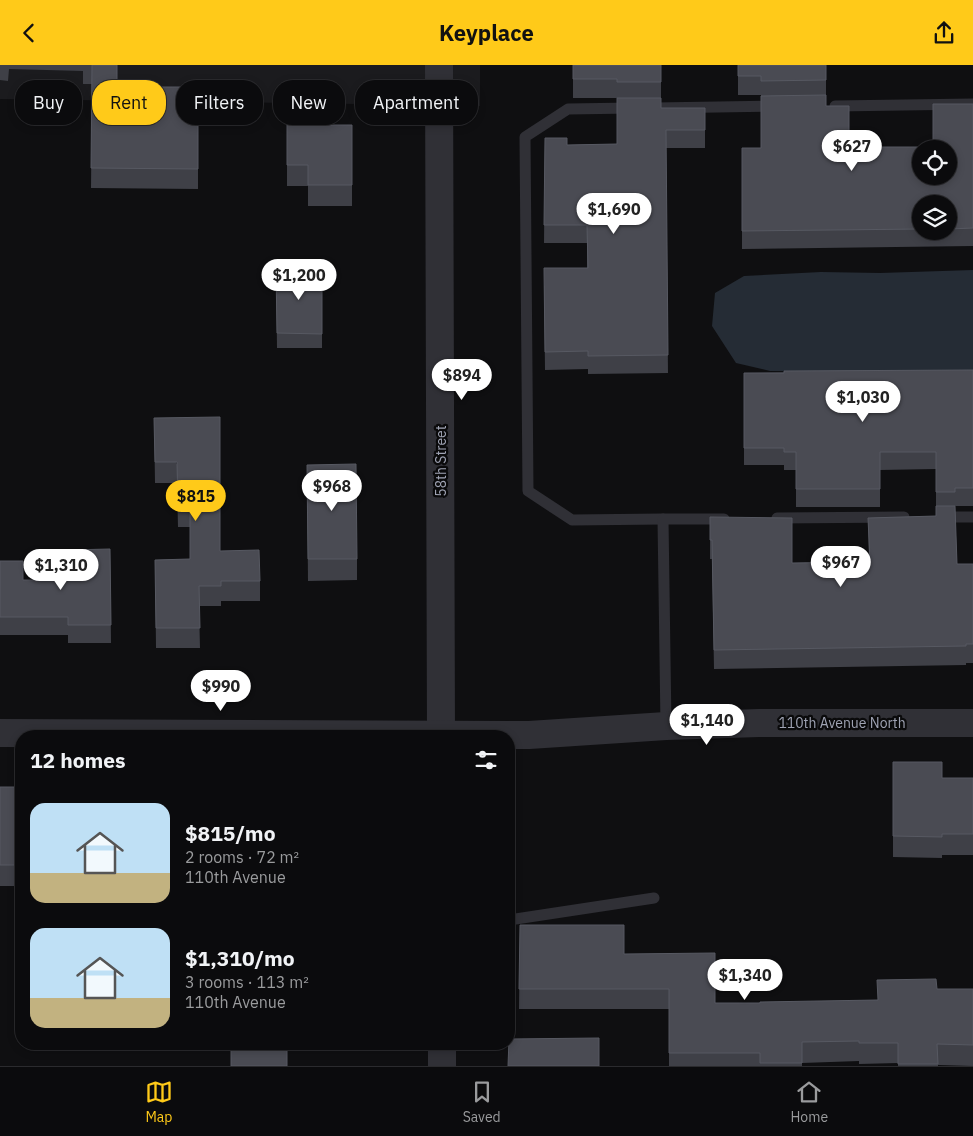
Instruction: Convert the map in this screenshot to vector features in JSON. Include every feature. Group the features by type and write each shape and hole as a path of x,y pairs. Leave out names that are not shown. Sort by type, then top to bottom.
{"street":[{"name":"58th Street","path":"439,65 441,730"},
{"name":"110th Avenue North","path":"515,735 666,726 759,723 973,723"},
{"name":"110th Avenue North","path":"0,733 15,733"},
{"path":"442,1050 442,1066"}],"lane":[{"path":"825,106 973,105"},
{"path":"733,519 572,520 528,491 525,137 568,109 786,106"},
{"path":"763,519 913,517"},
{"path":"933,517 973,517"},
{"path":"663,519 666,726"},
{"path":"515,919 654,898"}],"shaded area":[{"path":"0,65 426,65 426,80 355,80 355,104 345,104 345,80 273,80 273,103 263,103 263,80 176,80 176,101 166,101 166,80 92,80 92,100 82,100 82,80 15,80 15,99 0,99"},
{"path":"453,65 480,65 480,106 478,106 478,80 453,80"},
{"path":"973,270 973,370 895,372 770,371 736,363 712,326 715,293 744,276 821,272 880,273"}],"building":[{"path":"92,65 117,65 117,80 92,80 92,125 166,125 166,87 176,87 176,125 198,125 198,169 91,168"},
{"path":"573,65 661,65 661,82 573,79"},
{"path":"738,65 826,65 826,80 761,81 761,76 738,76"},
{"path":"826,95 826,106 849,106 849,147 912,147 912,185 957,185 957,140 933,140 933,104 973,104 973,228 957,229 957,195 912,195 912,229 742,231 742,148 761,148 761,96"},
{"path":"617,98 661,98 661,108 705,108 705,130 666,130 668,355 588,356 588,351 545,352 544,268 588,268 587,225 544,225 545,138 567,138 567,145 617,144"},
{"path":"287,125 352,125 352,185 308,185 308,165 287,165"},
{"path":"276,269 322,269 322,334 277,333"},
{"path":"973,370 973,488 955,488 955,492 936,492 936,452 880,452 880,489 796,489 796,452 784,452 784,448 744,448 744,373"},
{"path":"220,417 220,551 259,550 260,581 221,581 221,586 199,586 200,628 156,628 155,560 190,559 190,507 178,507 177,462 155,462 154,418"},
{"path":"356,464 357,559 308,559 307,465"},
{"path":"936,506 955,506 957,564 973,564 973,644 966,644 966,646 714,650 710,517 792,518 792,563 870,562 868,518 936,516"},
{"path":"110,549 111,625 68,625 68,617 0,617 0,561 23,561 23,580 68,580 68,550"},
{"path":"893,762 942,762 942,778 973,778 973,834 942,834 942,837 893,836"},
{"path":"0,787 15,787 15,865 0,865"},
{"path":"520,925 624,925 624,954 715,953 715,1003 878,1000 877,980 936,979 937,989 973,989 973,1045 937,1044 938,1064 898,1064 898,1043 859,1043 859,1041 802,1042 802,1063 760,1063 760,1053 669,1053 669,989 519,989"},
{"path":"599,1038 599,1066 508,1066 509,1050 515,1050 515,1039"},
{"path":"231,1050 287,1050 287,1066 231,1066"}]}
